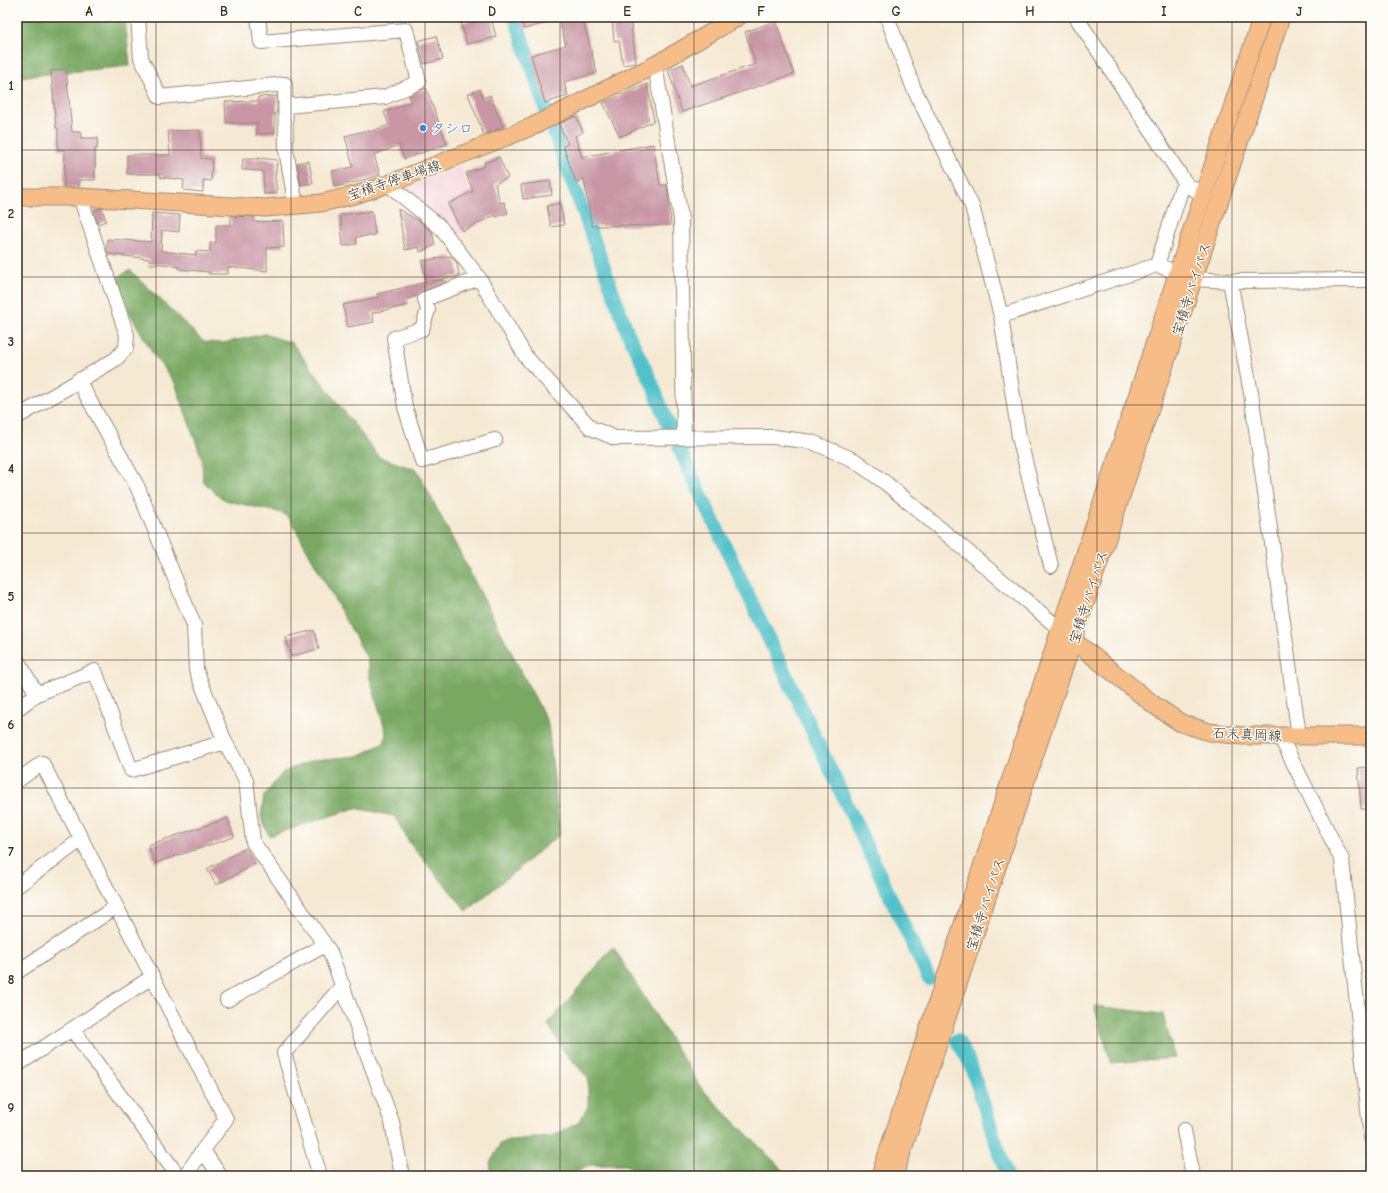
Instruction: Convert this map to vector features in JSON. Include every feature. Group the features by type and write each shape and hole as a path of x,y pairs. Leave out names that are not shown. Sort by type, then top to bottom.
{"main road":[{"name":"宝積寺停車場線","path":"17,197 80,197 266,208 296,206 355,195 388,184 531,127 655,65 738,17"},
{"name":"宝積寺バイパス","path":"1186,277 1204,193 1262,17"},
{"name":"宝積寺バイパス","path":"894,1176 1067,636 1186,277 1281,17"},
{"name":"宝積寺バイパス","path":"880,1176 1067,636"},
{"name":"石末真岡線","path":"1067,636 1154,705 1181,722 1195,728 1225,735 1371,736"}],"street":[{"path":"138,17 141,58 160,97 285,84 287,106 286,150 296,206"},
{"path":"258,17 261,42 406,30 419,82 386,97 287,106"},
{"path":"887,17 914,89 972,206 1001,316 1019,437 1051,566"},
{"path":"1076,17 1185,184 1190,189 1204,193"},
{"path":"655,65 681,219 684,436"},
{"path":"388,184 440,227 479,278 526,357 591,428 615,438 684,436 774,437 812,442 854,460 887,484 1067,636"},
{"path":"1157,266 1181,190 1185,184"},
{"path":"17,418 78,380 116,359 126,348 127,335 80,197"},
{"path":"1001,316 1157,266 1186,277 1230,281 1371,280"},
{"path":"479,278 425,299 428,310 422,329 394,338 405,407 422,461 495,440"},
{"path":"1230,281 1251,393 1299,736"},
{"path":"78,380 136,486 194,625 196,670 225,742 246,780 253,842 330,952 392,1122 402,1176"},
{"path":"17,660 37,694"},
{"path":"17,708 37,694 95,671 131,770 225,742"},
{"path":"1280,736 1342,860 1371,1138"},
{"path":"17,781 42,763 226,1120 185,1176"},
{"path":"17,886 82,839"},
{"path":"17,972 116,907"},
{"path":"227,1000 325,945"},
{"path":"17,1064 152,977"},
{"path":"320,1176 284,1053 343,985"},
{"path":"72,1029 178,1176"},
{"path":"1184,1130 1193,1176"},
{"path":"203,1150 220,1176"}],"shaded area":[{"path":"461,166 469,188 488,221 457,236 439,217 403,189"}],"green space":[{"path":"17,17 125,17 130,66 17,77"},
{"path":"130,270 204,342 223,343 265,334 292,343 379,457 417,470 548,723 560,834 467,911 411,845 394,816 355,808 269,836 261,817 264,796 283,772 313,760 358,756 384,743 386,733 370,679 367,658 290,519 282,513 228,501 218,496 203,481 202,459 175,383 155,357 117,291 116,278"},
{"path":"613,947 702,1089 789,1176 638,1176 635,1170 626,1165 592,1165 567,1176 492,1176 490,1163 500,1144 508,1140 550,1137 578,1123 588,1107 588,1078 565,1053 548,1024"},
{"path":"1094,1006 1163,1014 1175,1058 1111,1063"}],"building":[{"path":"491,17 496,37 467,44 461,23"},
{"path":"521,17 556,17 557,20 524,29"},
{"path":"558,17 582,17 597,73 564,82 568,96 545,103 531,55 566,45"},
{"path":"612,17 630,17 636,63 623,65 619,41 614,41"},
{"path":"776,21 794,74 682,112 668,70 683,64 690,86 756,64 745,32"},
{"path":"436,36 443,59 424,64 418,41"},
{"path":"66,69 72,132 81,132 81,138 98,138 97,149 95,149 95,180 79,180 79,187 64,187 65,150 58,150 58,128 56,128 51,71"},
{"path":"647,84 654,121 620,137 603,103"},
{"path":"426,88 447,144 404,159 399,145 374,155 380,175 335,187 332,171 353,167 345,136 368,130 369,132 389,125 384,112 411,102 409,96"},
{"path":"480,89 483,98 490,95 503,127 484,135 468,94"},
{"path":"277,96 275,133 257,134 257,123 226,123 225,102 258,101 258,97"},
{"path":"576,116 583,132 575,136 582,157 653,144 660,185 667,185 671,225 592,226 584,179 576,182 563,146 568,144 559,124"},
{"path":"200,130 201,158 212,159 211,181 203,180 203,192 183,190 184,180 160,177 160,174 127,174 127,155 170,155 168,131"},
{"path":"499,157 508,178 495,184 500,203 504,202 508,213 496,217 495,215 462,231 448,204 473,191 466,173 485,166 484,163"},
{"path":"258,158 277,160 275,178 277,193 264,194 263,171 242,170 243,159"},
{"path":"309,161 313,183 301,185 297,163"},
{"path":"550,181 552,195 523,199 521,185"},
{"path":"560,203 564,225 551,227 547,206"},
{"path":"102,208 106,221 98,224 94,211"},
{"path":"398,209 419,221 432,232 435,245 420,252 419,247 405,250"},
{"path":"372,211 375,235 356,237 357,244 343,246 340,215"},
{"path":"152,213 180,215 179,232 162,230 161,251 196,255 196,251 210,252 210,243 216,243 216,225 231,225 231,216 254,217 254,222 283,221 284,247 267,248 267,271 228,267 228,274 209,274 209,272 179,269 179,267 164,264 149,264 150,259 108,254 107,239 151,242"},
{"path":"451,256 457,263 459,276 431,281 445,280 446,282 422,291 417,296 407,299 408,305 372,313 374,322 348,327 343,305 378,297 377,294 427,282 422,261"},
{"path":"314,630 319,649 291,656 286,637"},
{"path":"1371,767 1371,809 1361,809 1358,768"},
{"path":"228,818 234,837 155,863 148,845"},
{"path":"246,848 255,864 216,885 207,869"}],"waterway":[{"path":"515,17 547,113"},
{"path":"552,127 628,333 651,381 670,429"},
{"path":"679,448 929,979"},
{"path":"957,1040 970,1063 1007,1176"}],"place":[{"name":"タシロ","path":"423,128"}]}
